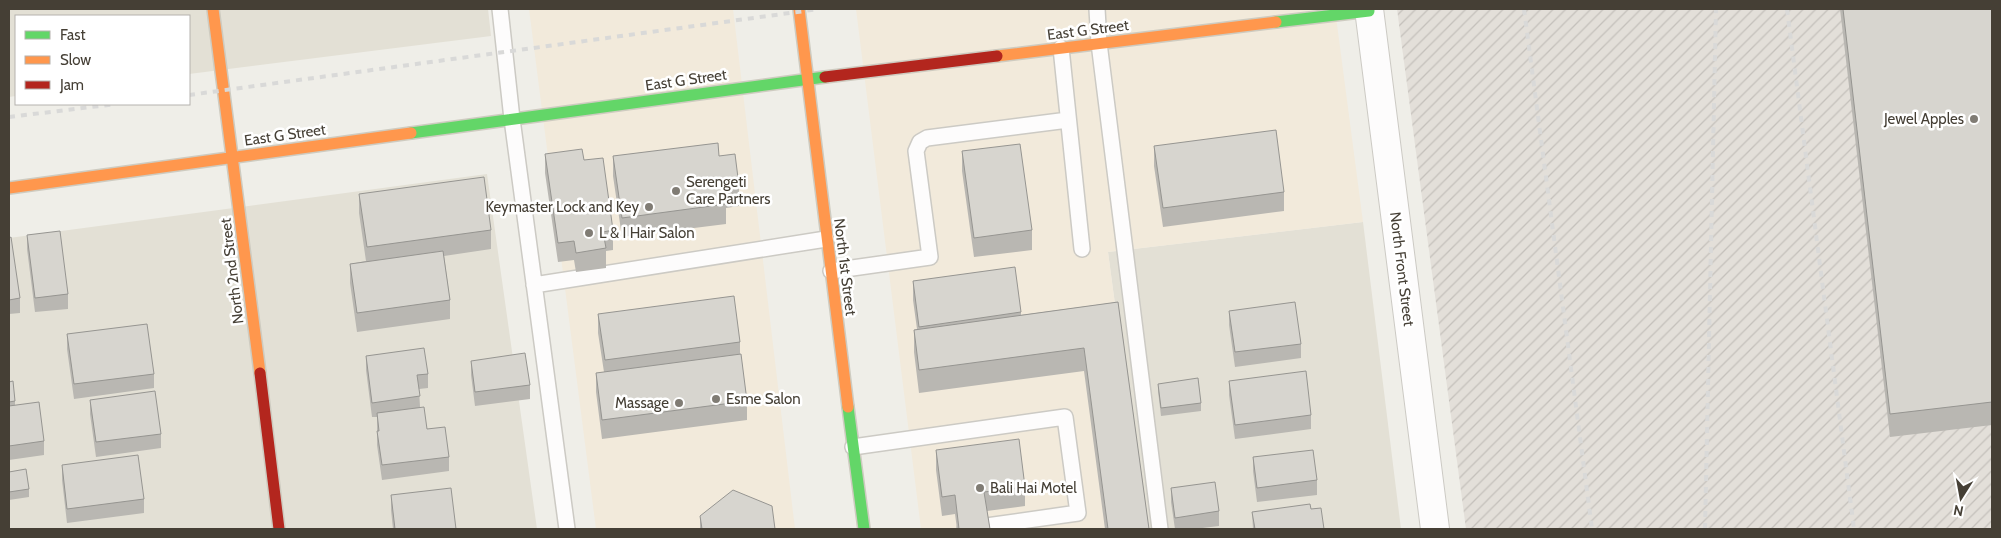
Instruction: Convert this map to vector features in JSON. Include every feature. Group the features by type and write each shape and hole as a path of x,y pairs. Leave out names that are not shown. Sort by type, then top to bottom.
{"street":[{"name":"North 2nd Street","path":"213,9 234,157 279,529"},
{"name":"North 1st Street","path":"799,9 806,79 864,529"},
{"name":"East G Street","path":"9,188 806,79 1369,10"},
{"name":"North Front Street","path":"1369,10 1435,529"}],"lane":[{"path":"500,9 512,119 567,529"},
{"path":"1097,9 1099,43 1160,529"},
{"path":"1061,48 1082,249"},
{"path":"831,271 930,257 916,151 920,142 927,138 1068,120"},
{"path":"534,285 826,239"},
{"path":"853,447 1065,417 1078,513 965,529"}],"shaded area":[{"path":"9,9 488,9 491,36 190,74 190,15 15,15 15,96 9,97"},
{"path":"529,9 733,9 795,529 596,529"},
{"path":"856,9 1335,9 1363,222 1108,252 1145,529 921,529"},
{"path":"1397,9 1992,9 1992,529 1466,529"},
{"path":"487,174 537,529 9,529 9,238"},
{"path":"1363,222 1401,529 1145,529 1108,252"}],"building":[{"path":"1843,9 1992,9 1992,402 1890,414"},
{"path":"1276,130 1284,192 1163,208 1154,146"},
{"name":"Serengeti Care Partners","path":"718,143 719,156 735,154 739,186 724,189 726,204 622,218 613,156"},
{"path":"1020,144 1032,230 974,238 962,151"},
{"path":"582,149 584,160 603,158 613,230 603,232 606,248 576,253 574,241 558,243 545,154"},
{"path":"484,177 491,230 367,247 359,194"},
{"path":"60,231 68,294 35,298 27,235"},
{"path":"11,237 20,298 9,300 9,238"},
{"path":"443,251 450,300 357,313 350,264"},
{"path":"1015,267 1021,312 919,327 913,281"},
{"path":"734,296 740,342 605,360 598,314"},
{"path":"1118,302 1149,529 1108,529 1084,348 919,370 914,330"},
{"path":"1295,302 1301,344 1235,352 1229,311"},
{"path":"147,324 154,374 74,384 67,334"},
{"path":"424,348 428,374 417,375 420,396 372,403 366,356"},
{"path":"525,353 530,385 475,392 471,361"},
{"path":"741,354 747,401 602,420 596,373"},
{"path":"1306,371 1311,415 1235,425 1229,381"},
{"path":"1198,378 1201,403 1161,408 1158,384"},
{"path":"13,381 15,401 9,402 9,382"},
{"path":"155,391 161,434 96,442 90,400"},
{"path":"39,402 44,441 9,446 9,406"},
{"path":"424,407 427,429 445,427 449,457 382,465 377,431 379,431 377,413"},
{"name":"Bali Hai Motel","path":"1019,439 1025,487 984,492 990,529 959,529 955,495 942,497 936,450"},
{"path":"1313,450 1317,480 1257,488 1253,457"},
{"path":"138,455 144,499 67,509 62,465"},
{"path":"26,469 29,489 9,492 9,472"},
{"path":"1215,482 1219,511 1175,518 1171,488"},
{"path":"451,488 456,529 395,529 391,495"},
{"path":"733,490 772,506 775,529 702,529 700,516"},
{"path":"1310,504 1311,509 1321,508 1324,529 1255,529 1252,512"}],"railway":[{"path":"190,95 819,9"},
{"path":"1524,9 1592,529"},
{"path":"1705,529 1716,9"},
{"path":"1787,9 1854,529"},
{"path":"9,117 108,105"}],"traffic: fast":[{"path":"1276,22 1369,11"},
{"path":"411,133 825,77"},
{"path":"848,407 864,529"}],"traffic: slow":[{"path":"213,9 260,373"},
{"path":"799,9 848,407"},
{"path":"997,56 1276,22"},
{"path":"9,188 411,133"}],"traffic: jam":[{"path":"825,77 997,56"},
{"path":"260,373 279,529"}],"place":[{"name":"Jewel Apples","path":"1974,119"},
{"name":"Serengeti Care Partners","path":"676,191"},
{"name":"Keymaster Lock and Key","path":"649,207"},
{"name":"L & I Hair Salon","path":"589,233"},
{"name":"Esme Salon","path":"716,399"},
{"name":"Massage","path":"679,403"},
{"name":"Bali Hai Motel","path":"980,488"}]}
